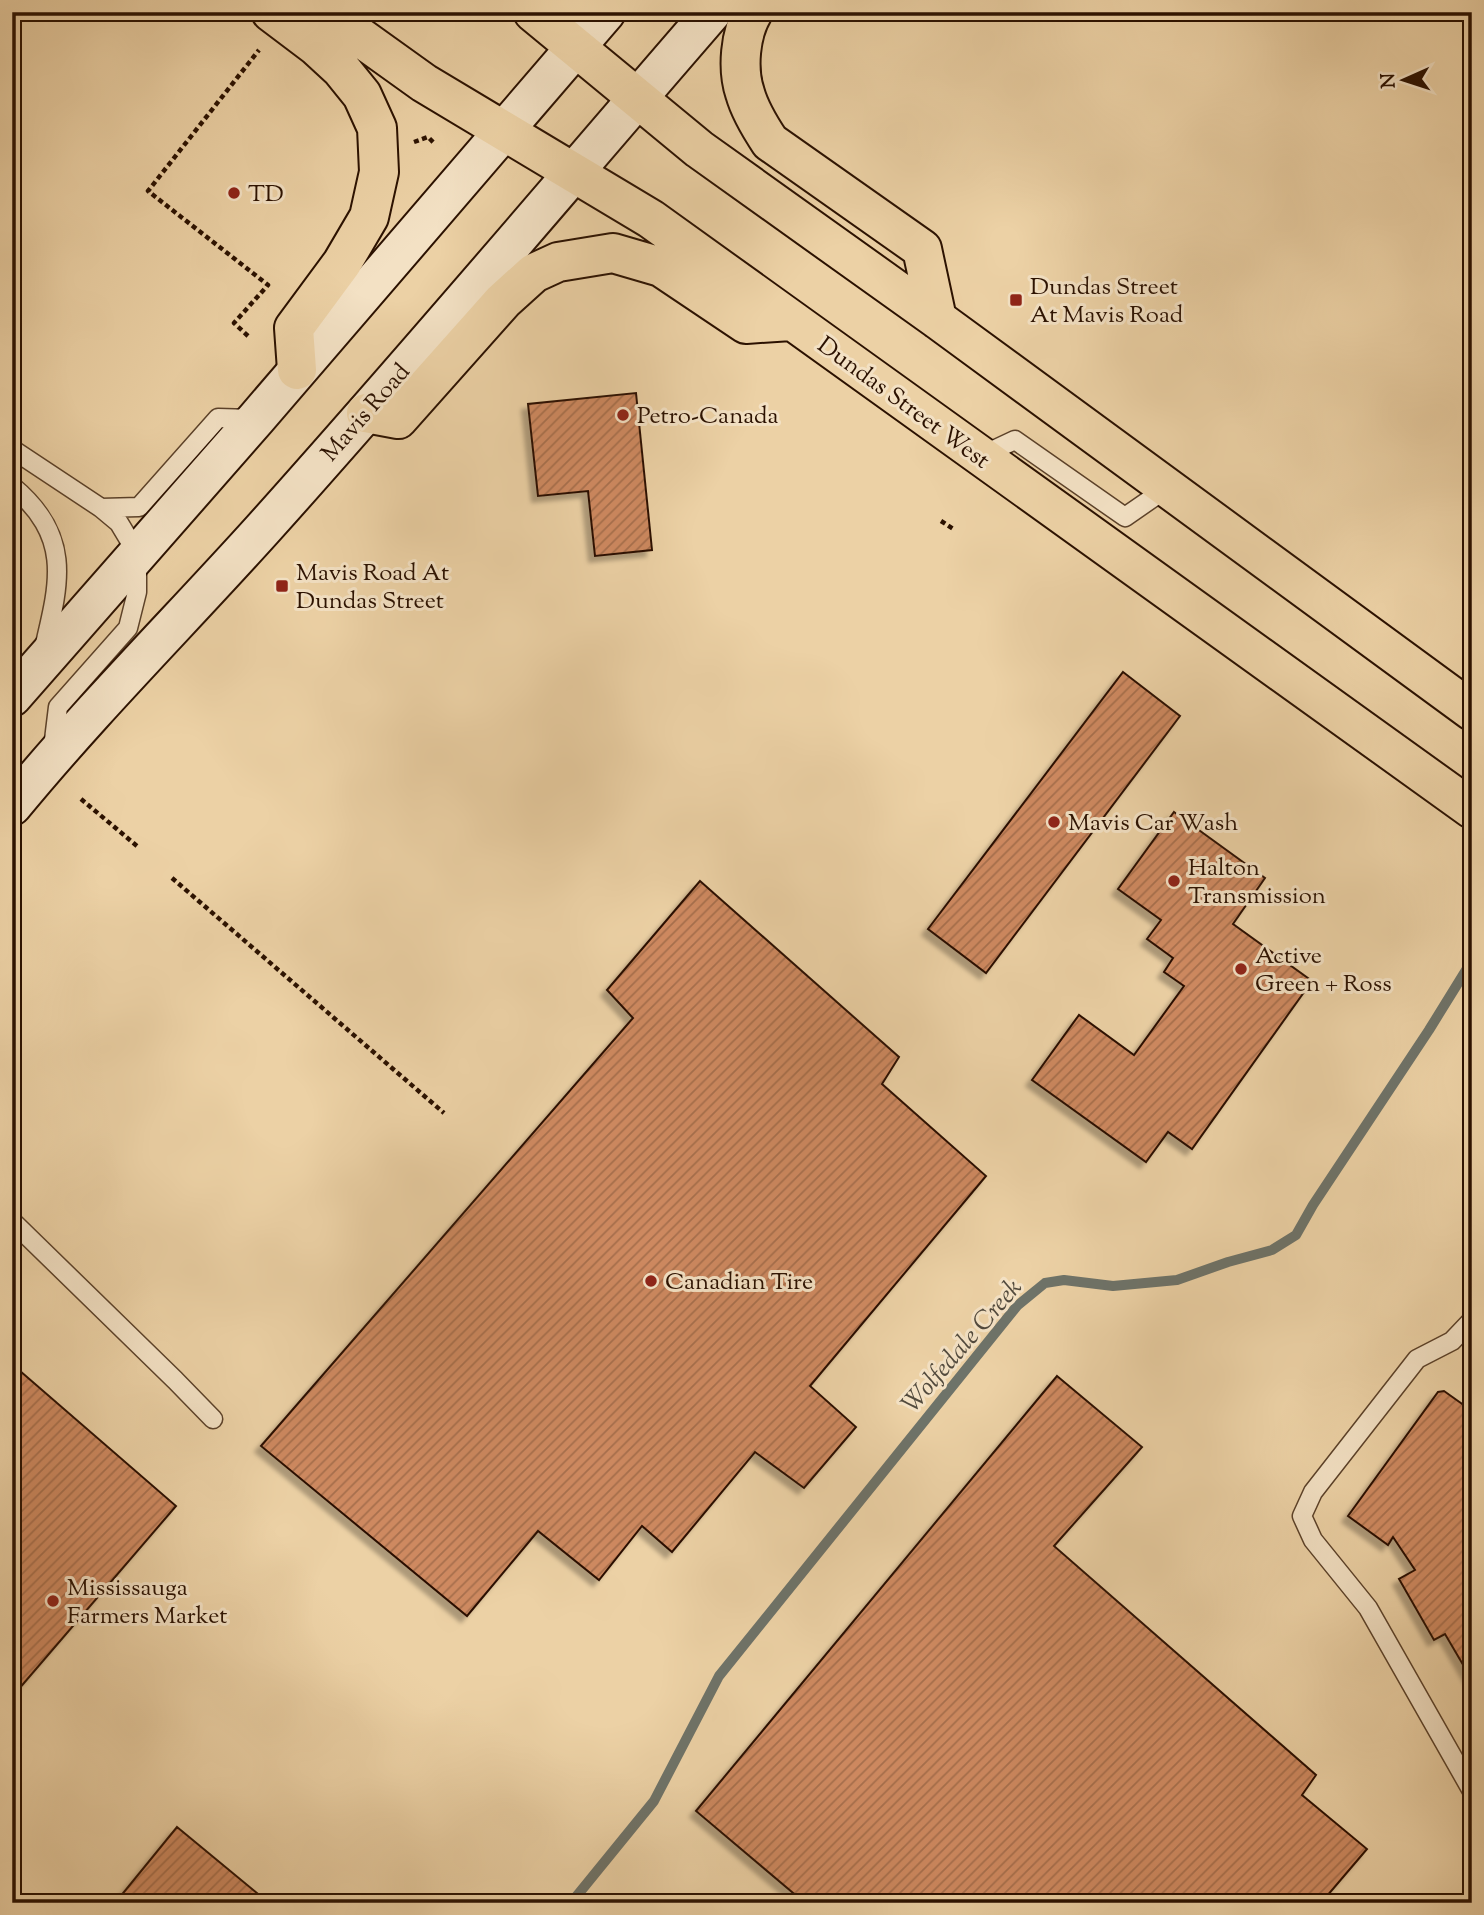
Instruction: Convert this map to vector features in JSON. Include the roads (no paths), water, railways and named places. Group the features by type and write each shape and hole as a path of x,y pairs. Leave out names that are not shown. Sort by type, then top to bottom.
{"main road":[{"name":"Dundas Street West","path":"325,12 424,83 652,219 1472,809"},
{"path":"533,12 699,149 937,319 1472,711"},
{"path":"12,698 606,12"},
{"name":"Mavis Road","path":"12,806 52,757 366,413 712,12"},
{"path":"753,12 743,34 740,60 744,91 756,119 770,142 922,249 937,319"},
{"path":"268,27 316,46 341,69 362,95 377,128 379,172 369,217 342,263 294,328 297,370"},
{"path":"366,413 398,419 503,301 534,273 558,262 613,253 661,267 746,324 791,321"}],"lane":[{"path":"101,509 139,507 218,418 256,419"},
{"path":"981,456 1015,440 1125,517 1167,488"},
{"path":"12,449 119,523 137,553 137,592 128,628 58,707 52,757"},
{"path":"12,486 37,510 52,535 57,558 55,600 39,668"},
{"path":"12,1221 213,1419"},
{"path":"1472,1320 1452,1341 1417,1359 1313,1492 1302,1516 1313,1541 1368,1608 1472,1791"}],"waterway":[{"name":"Wolfedale Creek","path":"571,1903 654,1801 719,1676 1017,1306 1045,1283 1064,1280 1113,1286 1177,1280 1272,1250 1296,1235 1468,967"}],"place":[{"name":"TD","path":"234,193"},
{"name":"Dundas Street At Mavis Road","path":"1016,300"},
{"name":"Petro-Canada","path":"623,415"},
{"name":"Mavis Road At Dundas Street","path":"282,586"},
{"name":"Mavis Car Wash","path":"1054,822"},
{"name":"Halton Transmission","path":"1174,881"},
{"name":"Active Green + Ross","path":"1241,969"},
{"name":"Canadian Tire","path":"651,1281"},
{"name":"Mississauga Farmers Market","path":"53,1601"}]}
